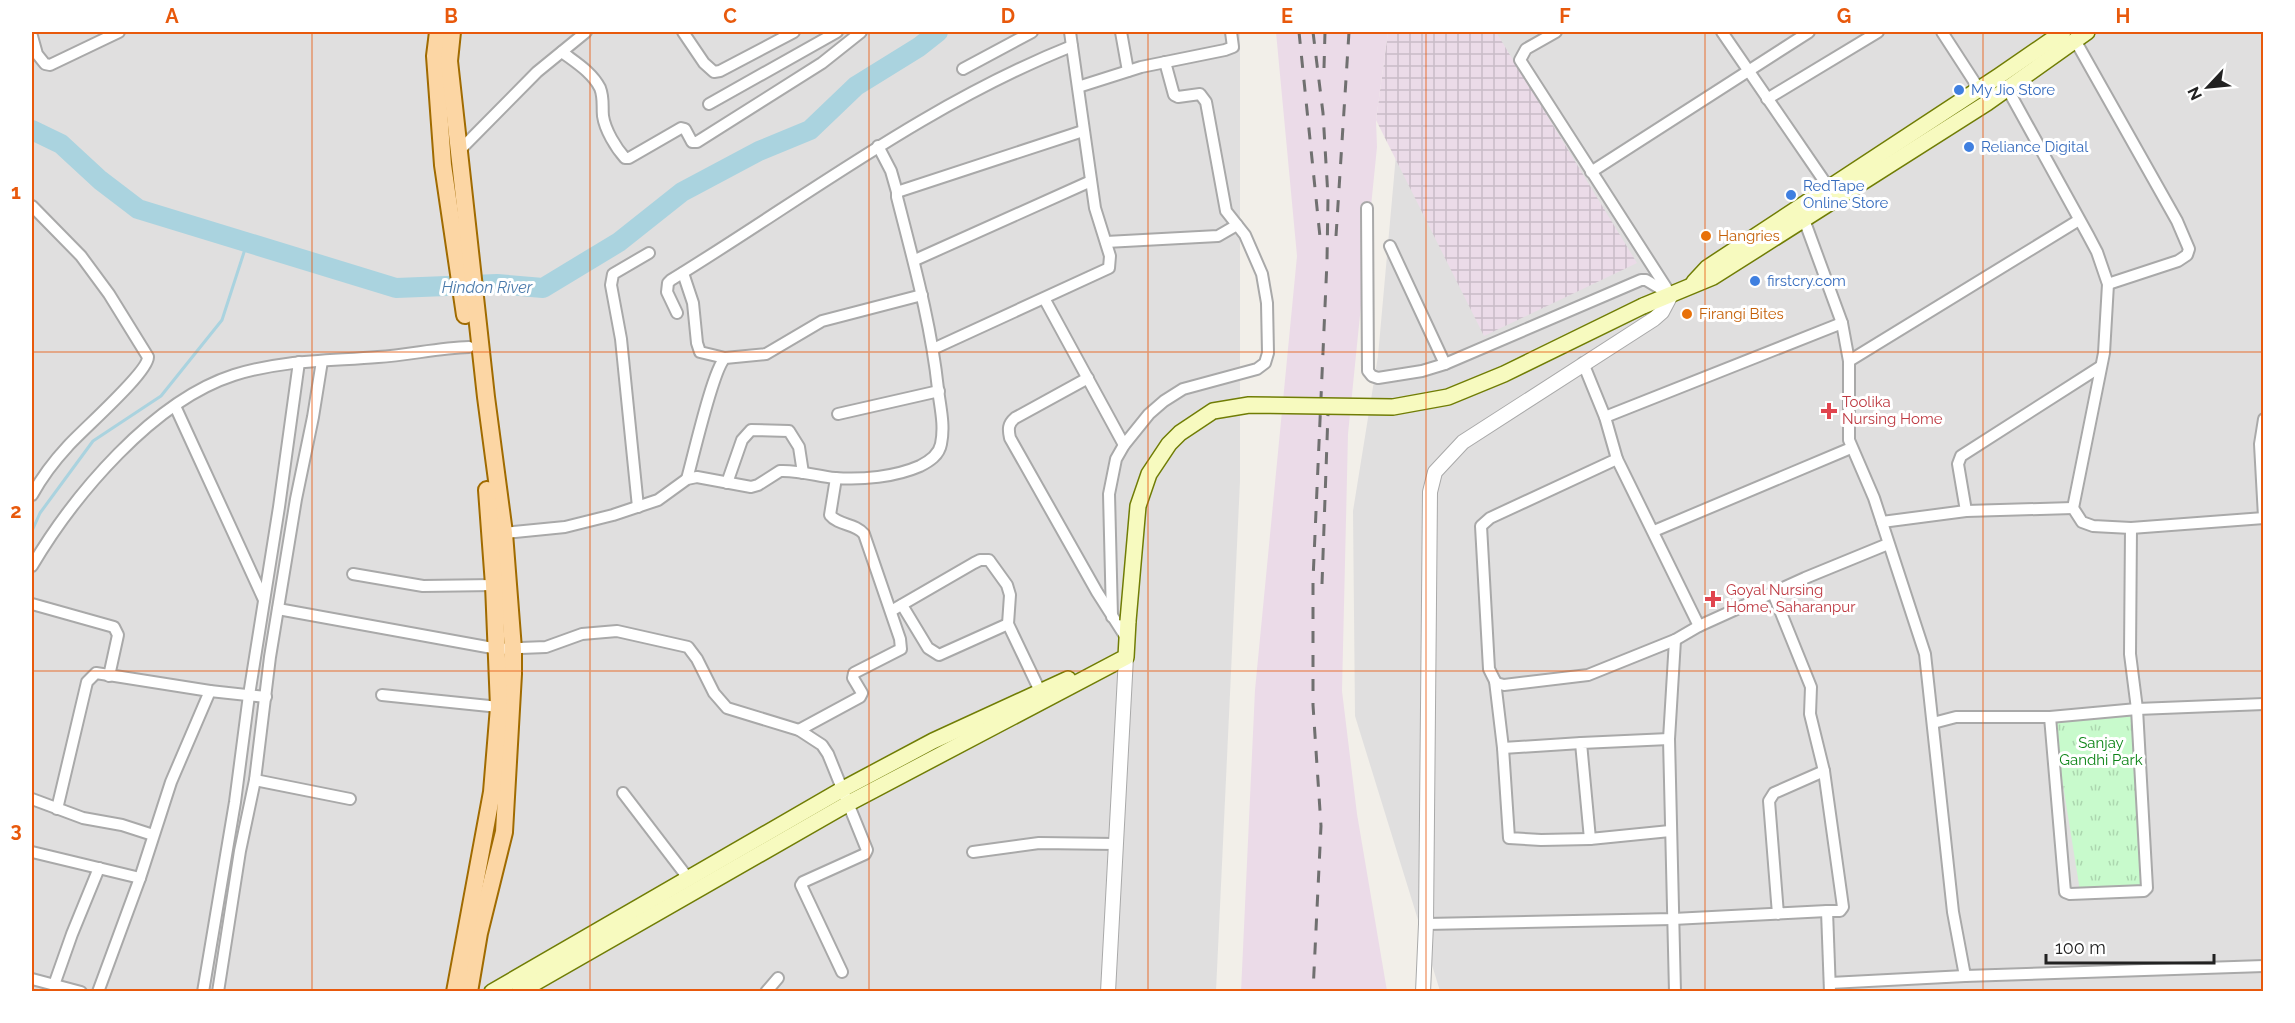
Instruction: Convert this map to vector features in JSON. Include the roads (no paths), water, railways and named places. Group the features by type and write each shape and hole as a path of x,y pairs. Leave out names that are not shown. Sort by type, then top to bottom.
{"main road":[{"path":"438,32 435,56 447,120 458,152 460,228 472,344 492,490 494,585 505,649 513,674 504,832 479,933 470,992"},
{"path":"452,32 443,165 460,228"},
{"path":"1802,213 1829,189 1979,89 2075,34"},
{"path":"492,992 688,878 846,796 1057,695 1126,657 1138,506 1143,490 1149,474 1169,444 1180,433 1213,411 1249,405 1393,406 1448,397 1504,374 1692,284 1707,268 2007,88 2075,34"},
{"path":"455,992 492,792 505,649 504,533 492,490"},
{"path":"519,992 846,796 933,741 1062,681 1092,674"}],"street":[{"path":"32,36 37,54 45,64 50,65 119,32"},
{"path":"443,165 537,72 586,32"},
{"path":"683,32 704,63 714,72 794,32"},
{"path":"709,104 837,32"},
{"path":"562,52 595,80 602,94 602,113 607,129 621,154 629,158 681,128 685,129 692,142 697,142 822,63 861,32"},
{"path":"963,69 1032,32"},
{"path":"933,349 1045,300 1110,268 1111,262 1106,242 1095,208 1070,32"},
{"path":"1121,32 1128,70"},
{"path":"1078,87 1128,70 1229,49 1233,47 1232,32"},
{"path":"1556,32 1542,35 1526,49 1520,60 1671,295"},
{"path":"1722,32 1829,189"},
{"path":"1591,172 1809,32"},
{"path":"1767,99 1878,32"},
{"path":"1941,32 1979,89"},
{"path":"2075,34 2177,221 2189,249 2187,255 2178,261 2108,284"},
{"path":"677,313 667,287 668,283 878,146 1015,70 1072,46"},
{"path":"1112,617 1109,494 1116,459 1124,445 1149,414 1183,389 1247,372 1264,363 1268,353 1262,274 1245,235 1226,211 1203,96 1196,94 1175,97 1171,90 1165,62"},
{"path":"2007,88 2097,252 2108,284 2104,353 2073,508 2082,522 2087,525 2131,528 2264,518 2260,444 2264,419"},
{"path":"897,192 1083,130"},
{"path":"504,533 565,527 638,507 658,500 687,479 697,477 751,487 780,471 836,478 878,477 910,469 930,461 936,455 941,445 942,414 933,349 915,260 897,192 891,171 878,146"},
{"path":"915,260 1091,180"},
{"path":"32,206 81,256 110,294 148,357 148,363 44,472 32,495"},
{"path":"1367,208 1368,371 1372,376 1378,378 1422,371 1445,364 1641,280 1646,280 1671,295"},
{"path":"1802,213 1842,324 1849,361 1849,440 1851,448 1882,522 1925,654 1953,912 1965,976"},
{"path":"1849,361 2079,220"},
{"path":"1106,242 1210,237 1223,234 1237,225"},
{"path":"1390,246 1445,364"},
{"path":"638,507 621,339 611,285 613,274 649,253"},
{"path":"683,273 693,303 700,352 725,358 766,354 822,321 922,295"},
{"path":"1423,992 1426,924 1430,492 1435,472 1463,442 1654,319 1662,312 1671,295"},
{"path":"1045,300 1124,445"},
{"path":"1605,417 1842,324"},
{"path":"32,566 69,512 115,457 148,427 188,397 232,376 268,366 381,357 472,344"},
{"path":"687,479 713,383 720,362 725,358"},
{"path":"203,992 232,854 255,780 257,696 264,600 311,361"},
{"path":"218,992 235,802 278,609 296,499 313,417 311,361"},
{"path":"1583,363 1605,417 1617,459 1699,626"},
{"path":"1966,511 1958,464 1961,456 2100,367"},
{"path":"1088,378 1015,418 1009,424 1008,431 1127,640"},
{"path":"838,414 939,391"},
{"path":"175,406 264,600"},
{"path":"727,483 744,435 751,430 789,431 799,447 803,473"},
{"path":"1654,531 1851,448"},
{"path":"1617,459 1490,518 1481,526 1488,669 1494,681 1503,748 1509,838 1590,839 1670,831"},
{"path":"799,730 860,697 862,693 853,678 854,673 901,649 891,611 864,534 860,528 837,520 830,515 836,478"},
{"path":"1882,522 1966,511 2073,508"},
{"path":"2050,717 2065,892 2070,894 2141,892 2147,888 2137,709 2130,654 2131,528"},
{"path":"1494,681 1504,685 1588,675 1675,640 1699,626 1888,544"},
{"path":"891,611 974,562 988,560 1007,585 1010,595 1008,624 1040,691"},
{"path":"353,574 423,586 494,585"},
{"path":"1426,924 1673,919 1840,911 1844,907 1824,771 1810,714 1811,687 1773,593"},
{"path":"32,604 114,627 118,635 108,676"},
{"path":"902,605 928,648 939,655 1008,624"},
{"path":"278,609 505,649 546,647 582,634 617,630 682,645 693,652 714,693 727,708 799,730 822,745 828,754 867,847 866,852 801,885 842,972"},
{"path":"1675,640 1669,739 1675,992"},
{"path":"1108,992 1126,657"},
{"path":"57,809 87,682 96,673 257,696"},
{"path":"98,992 140,878 171,782 210,691"},
{"path":"382,694 499,707"},
{"path":"1934,723 1956,717 2050,717 2137,709 2264,704"},
{"path":"1503,748 1669,739"},
{"path":"1581,743 1590,839"},
{"path":"1778,914 1768,801 1770,796 1824,771"},
{"path":"255,780 350,799"},
{"path":"623,793 688,878"},
{"path":"32,799 83,818 122,825 153,835"},
{"path":"973,852 1039,843 1116,844"},
{"path":"32,852 140,878"},
{"path":"46,986 62,960 99,868"},
{"path":"1827,912 1830,987 1965,976 2264,966"},
{"path":"766,992 778,978"},
{"path":"32,979 46,986 81,992"},
{"path":"1934,979 1935,992"}],"waterway":[{"name":"Hindon River","path":"32,130 61,144 100,180 138,209 396,288 497,284 543,288 619,242 682,192 759,151 810,130 856,86 919,47 938,32"},
{"path":"32,531 40,513 93,441 161,396 222,320 247,243"}],"railway":[{"path":"1299,32 1320,237"},
{"path":"1313,32 1323,113 1328,197 1313,580 1313,705 1321,826 1313,992"},
{"path":"1324,68 1325,32"},
{"path":"1336,236 1349,32"},
{"path":"1322,584 1328,413"}],"place":[{"name":"My Jio Store","path":"1959,90"},
{"name":"Reliance Digital","path":"1969,147"},
{"name":"RedTape Online Store","path":"1791,195"},
{"name":"Hangries","path":"1706,236"},
{"name":"firstcry.com","path":"1755,281"},
{"name":"Firangi Bites","path":"1687,314"},
{"name":"Toolika Nursing Home","path":"1829,411"},
{"name":"Goyal Nursing Home, Saharanpur","path":"1713,599"}],"park label":[{"name":"Sanjay Gandhi Park","path":"2101,752"}]}
